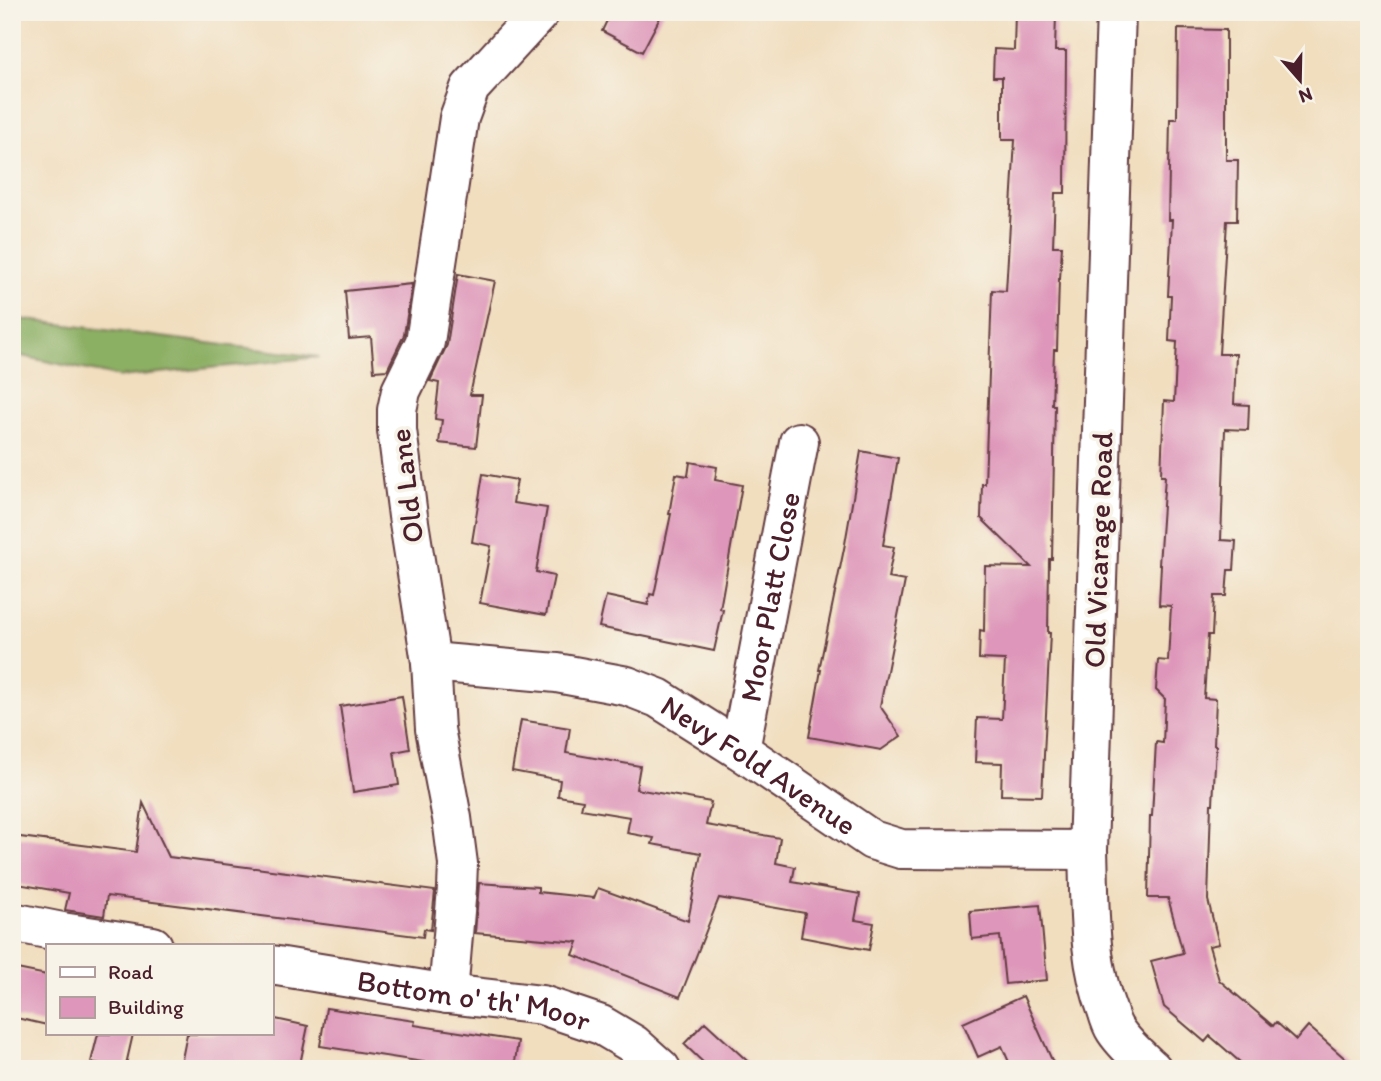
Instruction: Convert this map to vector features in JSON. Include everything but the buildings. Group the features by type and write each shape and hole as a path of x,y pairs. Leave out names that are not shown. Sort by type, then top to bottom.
{"street":[{"name":"Old Lane","path":"448,993 458,864 436,729 431,662 408,516 397,410 401,391 425,342 460,118 470,88 540,12"},
{"name":"Old Vicarage Road","path":"1116,12 1088,850 1091,936 1102,998 1114,1027 1129,1048 1152,1069"},
{"name":"Moor Platt Close","path":"740,750 799,442"},
{"name":"Nevy Fold Avenue","path":"431,662 557,674 626,685 658,698 872,840 901,849 1088,850"},
{"path":"12,922 140,944"},
{"name":"Bottom o' th' Moor","path":"273,965 541,1005 601,1025 633,1044 661,1069"}],"green space":[{"path":"12,318 319,357 120,377 12,354"}]}
